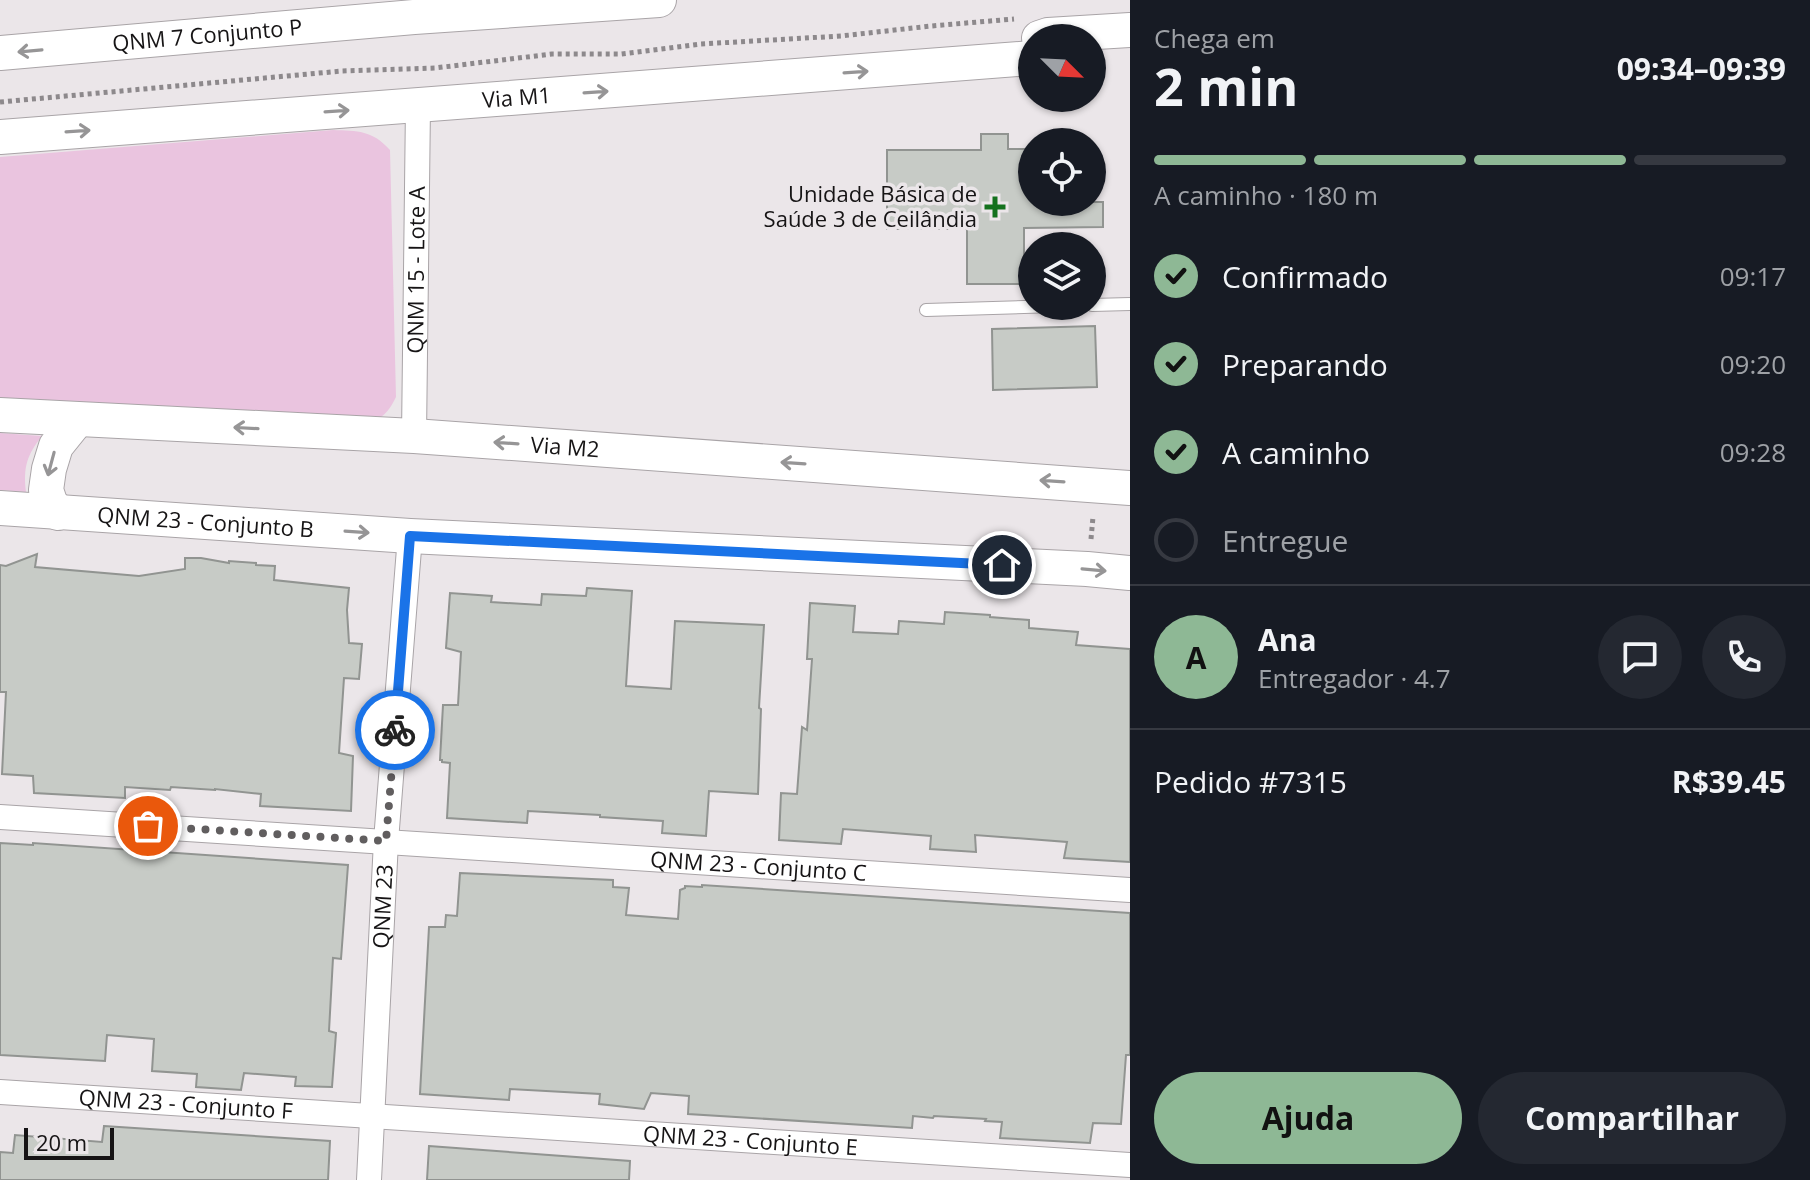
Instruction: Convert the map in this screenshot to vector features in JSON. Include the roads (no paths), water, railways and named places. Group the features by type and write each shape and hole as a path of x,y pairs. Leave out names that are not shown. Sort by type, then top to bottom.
{"main road":[{"name":"QNM 7 Conjunto P","path":"0,53 414,9 659,0"},
{"path":"1106,31 1130,30"},
{"path":"947,64 1018,36"},
{"path":"1106,52 1130,51"},
{"name":"Via M1","path":"0,137 1018,59"},
{"name":"Via M2","path":"0,415 414,436 1114,486"},
{"path":"58,513 46,490 49,469 56,446 77,420"},
{"name":"QNM 23 - Conjunto B","path":"0,508 410,536 1130,573"}],"street":[{"name":"QNM 15 - Lote A","path":"414,436 418,105"},
{"name":"QNM 23","path":"369,1180 386,841 410,536"},
{"name":"QNM 23 - Conjunto C","path":"0,817 1130,890"},
{"name":"QNM 23 - Conjunto F","path":"0,1092 373,1117"},
{"name":"QNM 23 - Conjunto E","path":"373,1117 1130,1165"}],"lane":[{"path":"1106,305 1130,304"},
{"path":"926,310 1018,307"}],"place":[{"name":"Unidade Básica de Saúde 3 de Ceilândia","path":"995,207"}]}
